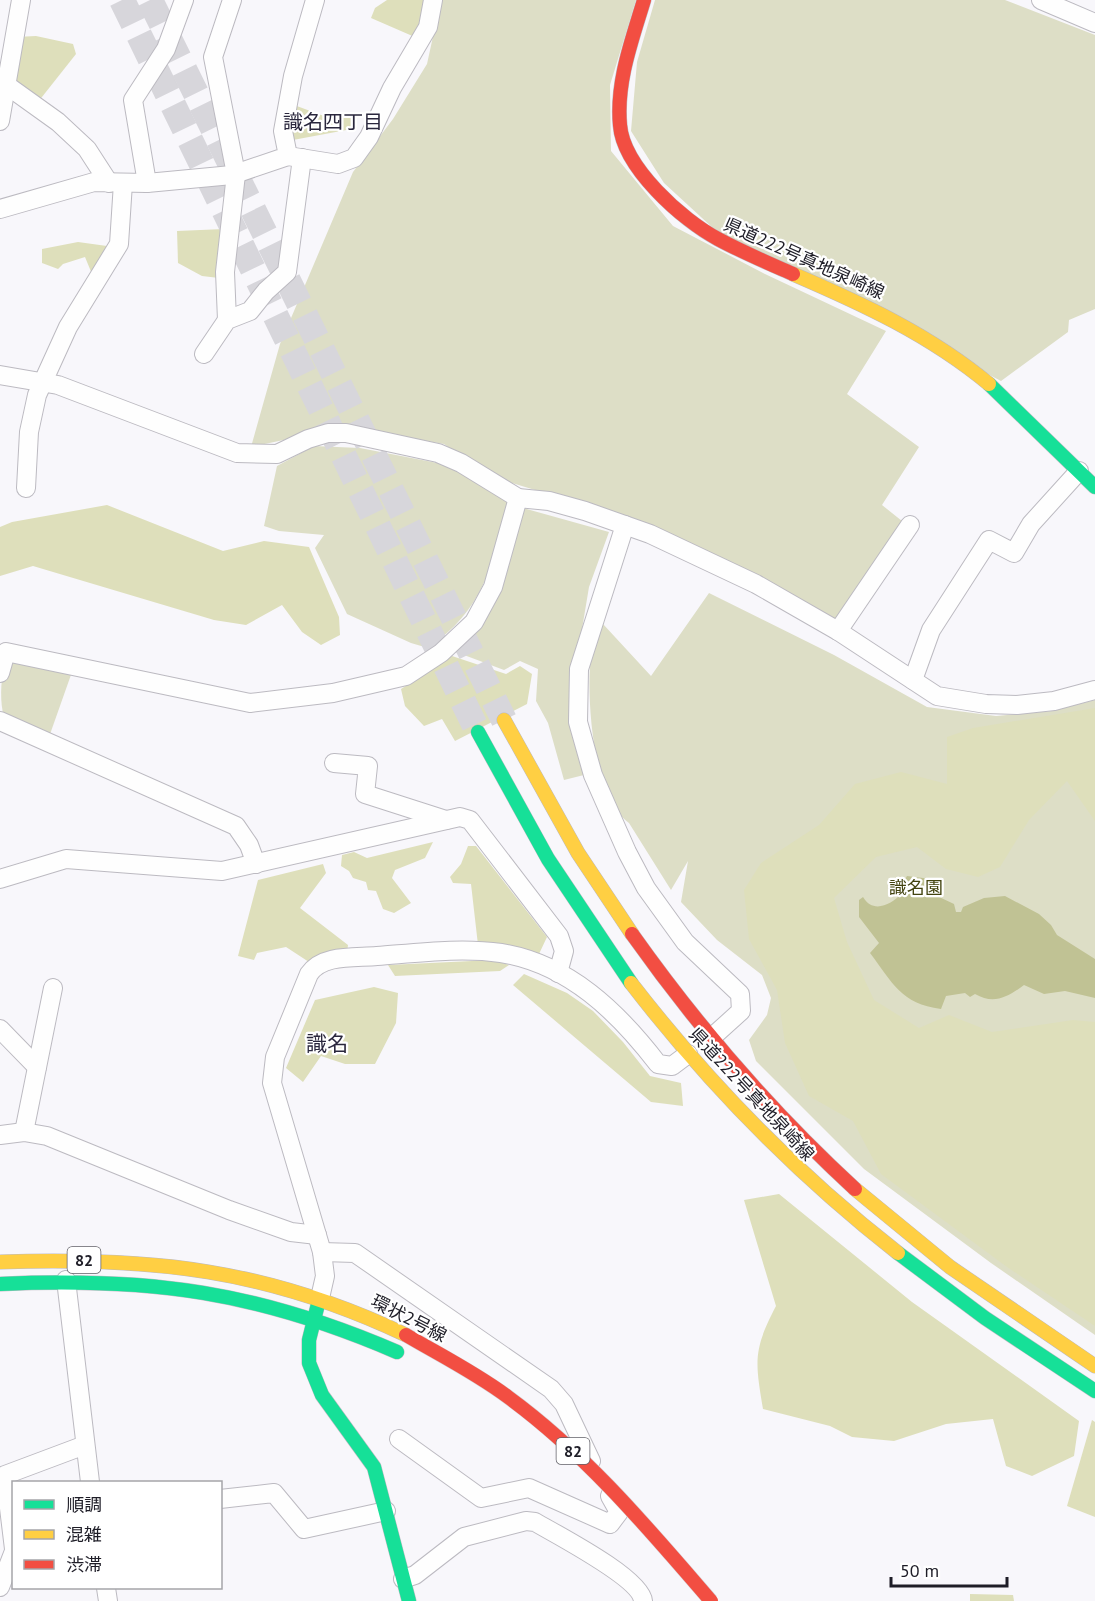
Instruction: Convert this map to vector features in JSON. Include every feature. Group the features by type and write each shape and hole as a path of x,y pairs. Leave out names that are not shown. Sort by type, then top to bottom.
{"main road":[{"name":"県道222号真地泉崎線","path":"644,0 628,56 618,116 619,132 635,166 704,231 717,239 856,300 946,350 999,392 1095,487"},
{"name":"県道222号真地泉崎線","path":"504,720 559,824 589,873 665,985 786,1123 868,1201 961,1274 1095,1366"},
{"name":"県道222号真地泉崎線","path":"478,732 540,847 598,938 688,1054 770,1142 839,1206 942,1288 1020,1344 1095,1391"},
{"name":"環状2号線","path":"0,1262 70,1259 169,1264 255,1280 320,1298 406,1335 507,1396 558,1437 631,1509 711,1601"},
{"name":"環状2号線","path":"0,1284 66,1280 146,1283 213,1291 314,1319 402,1355"},
{"path":"320,1298 308,1347 311,1373 318,1388 365,1451 374,1467 409,1601"},
{"path":"595,1499 626,1533"}],"street":[{"path":"0,121 21,0"},
{"path":"147,183 133,100 166,50 184,0"},
{"path":"227,320 225,272 236,174 213,57 232,0"},
{"path":"204,354 227,320 250,311 266,291 287,272 295,157 283,131 293,76 315,0"},
{"path":"0,209 94,182 147,183 236,174 295,157 338,164 354,158 369,137 392,88 428,27 432,0"},
{"path":"1041,0 1095,23"},
{"path":"5,84 58,122 87,148 116,183 119,244 68,327 42,383 29,432 26,488"},
{"path":"0,375 58,385 237,453 277,454 308,438 328,433 346,433 438,453 461,463 518,498 549,501 625,525 691,552 756,584 838,631 937,696 986,704 1017,705 1054,700 1095,690"},
{"path":"913,680 932,630 989,540 1014,553 1031,524 1079,471"},
{"path":"0,673 6,652 250,703 333,693 406,676 441,653 474,622 493,587 518,498"},
{"path":"625,525 579,669 578,722 593,775 627,852 646,888 685,942 740,994 741,1011 710,1039"},
{"path":"838,631 910,525"},
{"path":"0,721 236,826 249,845 256,864"},
{"path":"334,764 368,766 365,794 446,819"},
{"path":"0,879 66,859 222,871 460,817 470,820 559,936 564,951 558,973"},
{"path":"320,1298 325,1276 320,1244 272,1083 275,1057 312,969 321,962 344,958 479,952 519,957 558,973 606,1004 630,1028 658,1064 672,1066 688,1054"},
{"path":"24,1132 53,988"},
{"path":"0,1029 37,1067"},
{"path":"0,1135 24,1132 47,1136 229,1210 320,1244 355,1253 490,1349 551,1389 569,1414 619,1512 609,1524 530,1488 482,1498 399,1439"},
{"path":"66,1280 90,1481"},
{"path":"12,1533 5,1475 85,1445"},
{"path":"222,1499 274,1493 304,1529 386,1510"},
{"path":"403,1579 415,1575 464,1537 526,1521 535,1522 621,1574 642,1595 643,1601"},
{"path":"0,1587 12,1555"}],"green space":[{"path":"441,0 636,0 610,85 611,151 673,226 765,274 886,331 847,394 919,447 882,505 902,521 838,620 630,519 492,477 444,444 345,427 251,447 280,344 353,172 393,119 427,64"},
{"path":"655,0 1005,0 1095,35 1095,309 1069,320 1068,332 1001,381 714,229 664,183 631,131 637,62"},
{"path":"314,446 360,448 458,467 512,501 492,564 474,601 447,633 428,648 411,643 347,614 315,548 324,535 279,531 264,526 277,466"},
{"path":"523,508 609,532 589,587 578,653 588,774 564,780 548,723 536,701 538,669 520,661 504,670 456,652 492,604 507,571"},
{"name":"識名園","path":"709,593 834,655 927,707 996,716 1052,711 1095,700 1095,1335 991,1263 864,1169 756,1061 749,1040 767,1015 771,998 762,975 717,940 681,902 688,861 671,890 629,823 617,810 607,791 599,769 594,744 590,695 591,654 603,624 651,676"},
{"path":"17,658 72,672 49,737 4,717 1,692 3,672 10,662"}],"shaded area":[{"path":"387,0 426,0 417,38 371,18 375,8"},
{"path":"36,36 73,44 76,54 38,102 11,83 16,37"},
{"path":"294,105 324,116 352,115 357,128 293,140 289,130"},
{"path":"224,229 219,278 202,276 178,263 177,231"},
{"path":"78,242 107,246 107,255 92,274 85,257 63,264 58,269 42,263 42,249"},
{"path":"107,505 223,551 264,541 309,547 339,617 340,635 321,645 302,632 282,605 246,625 214,620 33,566 0,576 0,527 12,522"},
{"path":"452,656 506,674 520,666 532,674 527,704 455,741 442,719 424,726 405,706 401,689"},
{"path":"1095,708 1095,821 1067,781 1029,820 1000,867 978,877 946,869 917,847 876,857 834,898 847,942 874,1000 919,1028 949,1015 992,1032 1073,1020 1095,1022 1095,1326 1007,1267 881,1174 853,1121 809,1096 785,1043 777,990 749,939 744,890 761,863 819,825 855,784 901,772 947,784 947,737 973,728"},
{"path":"433,842 425,858 395,870 392,878 411,903 394,913 383,909 376,891 368,890 366,882 353,878 349,871 341,866 342,855 354,852 367,858"},
{"path":"468,846 476,846 547,937 539,954 478,945 471,884 453,883 450,877 461,864"},
{"path":"323,864 326,873 300,908 348,945 347,953 309,962 286,947 257,953 254,960 238,956 258,880"},
{"path":"907,876 931,879 937,896 954,904 956,912 961,912 963,907 984,898 1005,896 1039,914 1051,925 1057,935 1095,959 1095,998 1065,991 1044,994 1024,985 1006,996 995,999 975,994 970,997 965,993 946,996 941,1009 927,1006 907,997 892,982 870,953 879,943 859,917 859,900 863,897 867,902 877,906 893,901 902,893 903,883"},
{"path":"493,960 509,965 500,971 395,976 388,965"},
{"path":"524,974 567,993 593,1011 623,1042 650,1076 681,1083 683,1106 651,1102 513,985"},
{"path":"374,987 398,993 396,1023 375,1064 345,1064 321,1056 303,1082 286,1068 315,1000"},
{"path":"779,1194 912,1302 1079,1421 1074,1456 1032,1476 1006,1466 993,1419 946,1424 894,1441 852,1437 830,1426 763,1409 758,1379 758,1356 763,1334 776,1306 744,1200"},
{"path":"1092,1420 1095,1422 1095,1517 1067,1506"},
{"path":"970,1594 1013,1595 1014,1601 970,1601"}],"tunnel":[{"path":"122,0 478,732"},
{"path":"150,0 504,720"}],"traffic: fast":[{"path":"989,384 1095,487"},
{"path":"478,732 548,859 631,983"},
{"path":"898,1253 985,1318 1095,1391"},
{"path":"0,1284 106,1283 203,1293 250,1302 298,1315 397,1352"},
{"path":"319,1300 309,1340 309,1363 322,1395 374,1467 409,1601"}],"traffic: slow":[{"path":"793,274 845,297 920,336 967,366 989,384"},
{"path":"504,720 578,853 632,934"},
{"path":"631,983 692,1057 756,1127 825,1192 898,1253"},
{"path":"855,1189 950,1267 1095,1366"},
{"path":"0,1262 108,1262 159,1265 208,1272 305,1295 406,1335"}],"traffic: jam":[{"path":"644,0 626,61 620,93 620,125 632,158 657,191 688,219 718,239 793,274"},
{"path":"632,934 737,1068 794,1130 855,1189"},
{"path":"406,1335 496,1388 537,1419 615,1493 711,1601"}],"district":[{"name":"識名四丁目","path":"333,122"},
{"name":"識名","path":"327,1043"}]}
